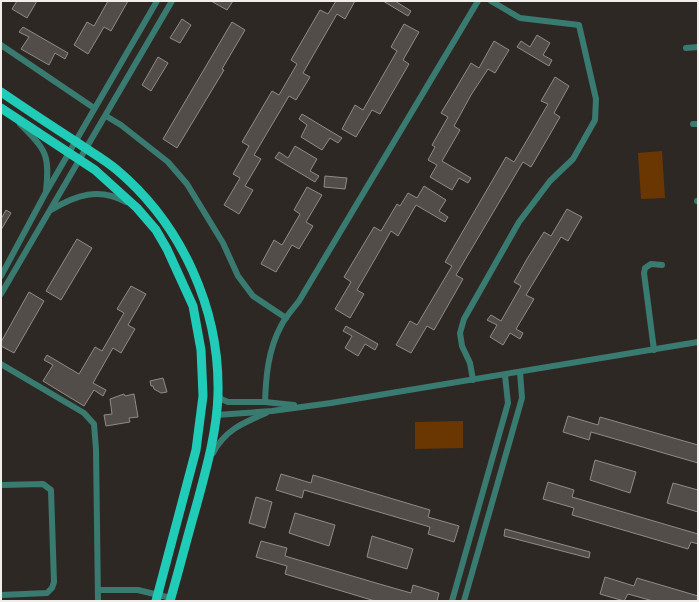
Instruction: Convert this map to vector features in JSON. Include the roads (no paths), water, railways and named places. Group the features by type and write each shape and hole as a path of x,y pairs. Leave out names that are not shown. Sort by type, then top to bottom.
{"main road":[{"path":"1,92 118,170 149,201 184,252 194,273 208,313 216,353 218,394 216,414 206,467 170,599"},
{"path":"5,111 80,159 113,184 137,208 156,230 167,249 193,306 201,350 203,396 196,450 157,598"}],"street":[{"path":"2,273 94,108 157,1"},
{"path":"1,294 172,1"},
{"path":"265,402 266,376 269,356 281,326 478,1"},
{"path":"473,380 470,363 462,346 460,333 464,319 519,222 550,181 572,159 595,120 596,99 580,25 520,18 491,1"},
{"path":"1,45 94,108"},
{"path":"686,48 698,47"},
{"path":"5,111 35,138 45,152 48,168 45,194"},
{"path":"106,116 121,125 168,162 187,184 223,243 238,276 253,296 286,318"},
{"path":"50,211 70,199 92,193 112,196 137,208"},
{"path":"654,350 644,273 645,268 651,264 662,265"},
{"path":"216,414 272,411 505,375 698,342"},
{"path":"1,364 84,413 94,424 96,449 98,601"},
{"path":"464,601 522,398 520,372"},
{"path":"452,601 508,403 505,375"},
{"path":"218,394 221,399 228,402 265,402 303,406"},
{"path":"206,467 213,452 225,435 240,424 272,411"},
{"path":"1,485 42,484 51,490 54,582 52,588 47,593 1,595"},
{"path":"98,590 138,590 157,598 170,599"}]}
